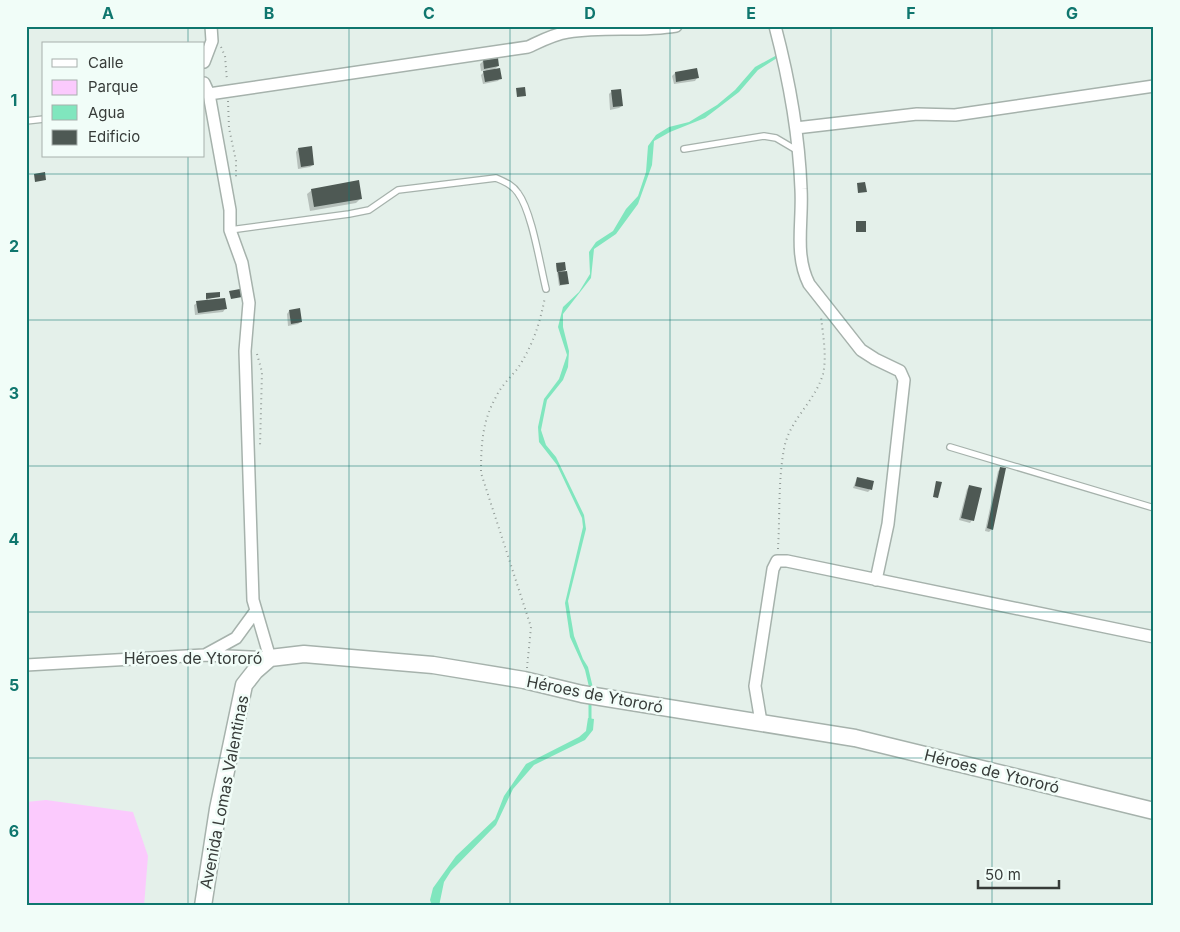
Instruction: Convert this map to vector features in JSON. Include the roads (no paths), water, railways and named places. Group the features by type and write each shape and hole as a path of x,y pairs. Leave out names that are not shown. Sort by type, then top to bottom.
{"main road":[{"name":"Héroes de Ytororó","path":"270,658 304,654 334,656 433,665 524,680 602,698 855,738 1154,811"},
{"name":"Avenida Lomas Valentinas","path":"203,906 218,809 244,685 255,671 270,658"}],"street":[{"path":"270,658 254,612 245,351 249,303 242,263 230,230 230,210 205,91 228,92 528,47 565,32 582,30 640,30 676,26"},
{"path":"775,26 796,128 801,190 800,258 809,284 861,350 900,371 904,380 888,524 876,580"},
{"path":"205,58 212,30"},
{"path":"796,128 917,114 955,115 1154,86"},
{"path":"761,722 755,686 773,568 777,561 787,561 1154,637"},
{"path":"204,655 236,638 254,612"},
{"name":"Héroes de Ytororó","path":"26,665 204,655 270,658"}],"lane":[{"path":"26,121 42,119"},
{"path":"684,148 764,136 776,138 787,147 798,151"},
{"path":"230,230 370,210 392,192 398,190 496,178 509,184 518,193 525,208 546,289"},
{"path":"950,447 1154,508"}],"water":[{"path":"777,55 777,58 758,70 739,92 705,118 670,132 654,141 652,165 638,204 616,234 594,249 591,278 563,314 563,327 569,351 568,367 563,380 547,400 541,430 546,445 556,457 584,515 586,529 568,601 574,636 588,667 593,688 589,687 585,670 570,637 565,603 583,527 582,518 557,465 539,442 538,427 544,399 559,379 567,355 558,327 563,307 579,292 590,274 589,252 596,242 613,231 626,209 638,196 646,172 648,146 656,135 669,127 689,122 717,105 735,90 755,67"},
{"path":"588,718 594,719 593,730 585,740 534,765 513,789 496,825 451,871 444,882 439,906 432,906 430,900 433,888 456,856 495,819 504,796 526,764 579,737 586,731"}],"waterway":[{"path":"590,701 590,722"}]}
